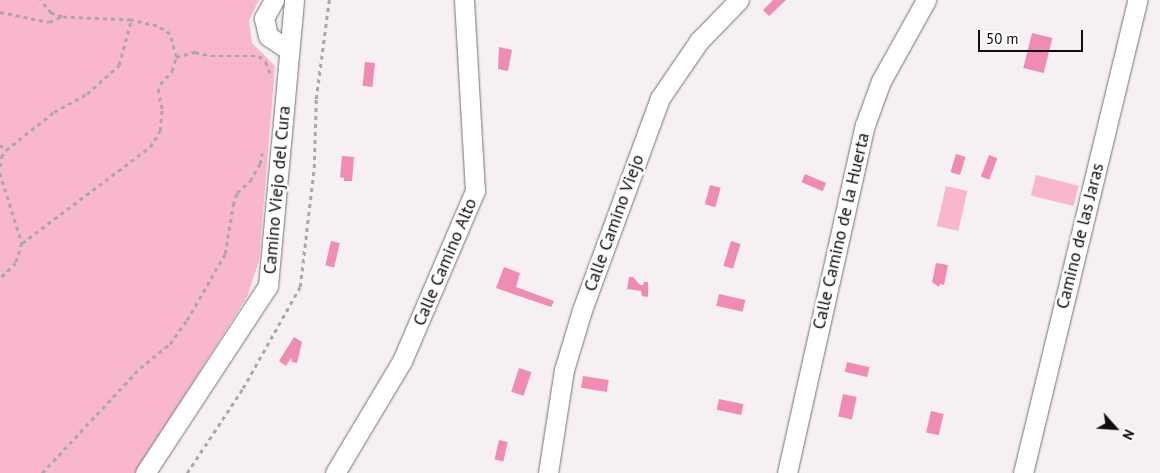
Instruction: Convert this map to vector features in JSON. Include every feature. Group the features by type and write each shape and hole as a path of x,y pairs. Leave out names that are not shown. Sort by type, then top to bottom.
{"street":[{"path":"274,0 264,18 268,36 289,50"},
{"name":"Camino Viejo del Cura","path":"145,473 268,286 294,0"},
{"name":"Calle Camino Alto","path":"335,473 402,361 475,191 464,0"},
{"name":"Calle Camino Viejo","path":"548,473 564,370 576,327 660,98 699,41 739,0"},
{"name":"Calle Camino de la Huerta","path":"787,473 865,125 881,81 926,0"},
{"name":"Camino de las Jaras","path":"1023,473 1137,0"}],"path":[{"path":"22,243 150,147 160,131 162,109 158,92 160,84 172,71 176,57 170,34 157,26 131,20 62,17 51,13 40,0"},
{"path":"0,12 49,22 62,17"},
{"path":"0,167 1,157 6,150 54,112 87,94 119,65 131,20"},
{"path":"176,57 194,52 211,56 259,56 266,62 270,73 269,83"},
{"path":"0,145 6,150"},
{"path":"42,473 140,368 170,344 187,320 225,254 233,205 237,193 250,181 260,164 263,150"},
{"path":"0,173 22,243 16,263 0,279"}],"shaded area":[{"path":"0,0 259,0 249,20 252,43 275,66 259,261 247,297 135,473 0,473"},
{"path":"773,0 786,0 769,16 763,10"},
{"path":"1032,33 1052,38 1044,73 1023,68"},
{"path":"499,47 512,50 508,71 498,69"},
{"path":"365,62 375,63 372,87 362,86"},
{"path":"956,154 966,157 960,175 950,172"},
{"path":"989,155 997,158 989,180 981,176"},
{"path":"342,156 354,157 352,181 344,181 344,178 340,177"},
{"path":"805,174 826,183 823,191 801,182"},
{"path":"1036,175 1079,186 1074,206 1031,195"},
{"path":"710,185 721,188 715,207 705,204"},
{"path":"946,186 967,191 958,231 937,226"},
{"path":"331,241 340,243 334,267 325,265"},
{"path":"731,241 741,244 733,269 723,266"},
{"path":"936,263 948,265 944,285 940,284 939,287 932,282"},
{"path":"504,267 520,273 516,287 554,301 551,307 496,288"},
{"path":"629,277 633,277 640,285 648,282 648,297 642,296 641,291 627,289"},
{"path":"719,294 745,300 743,312 716,306"},
{"path":"294,337 302,342 297,363 292,362 291,358 286,366 279,361"},
{"path":"847,362 869,367 867,377 845,372"},
{"path":"519,368 531,372 524,396 511,392"},
{"path":"583,376 609,380 607,392 581,388"},
{"path":"843,394 857,397 852,419 838,416"},
{"path":"719,399 743,404 741,415 717,410"},
{"path":"931,411 944,414 939,435 926,432"},
{"path":"499,440 508,442 503,462 495,459"}]}
